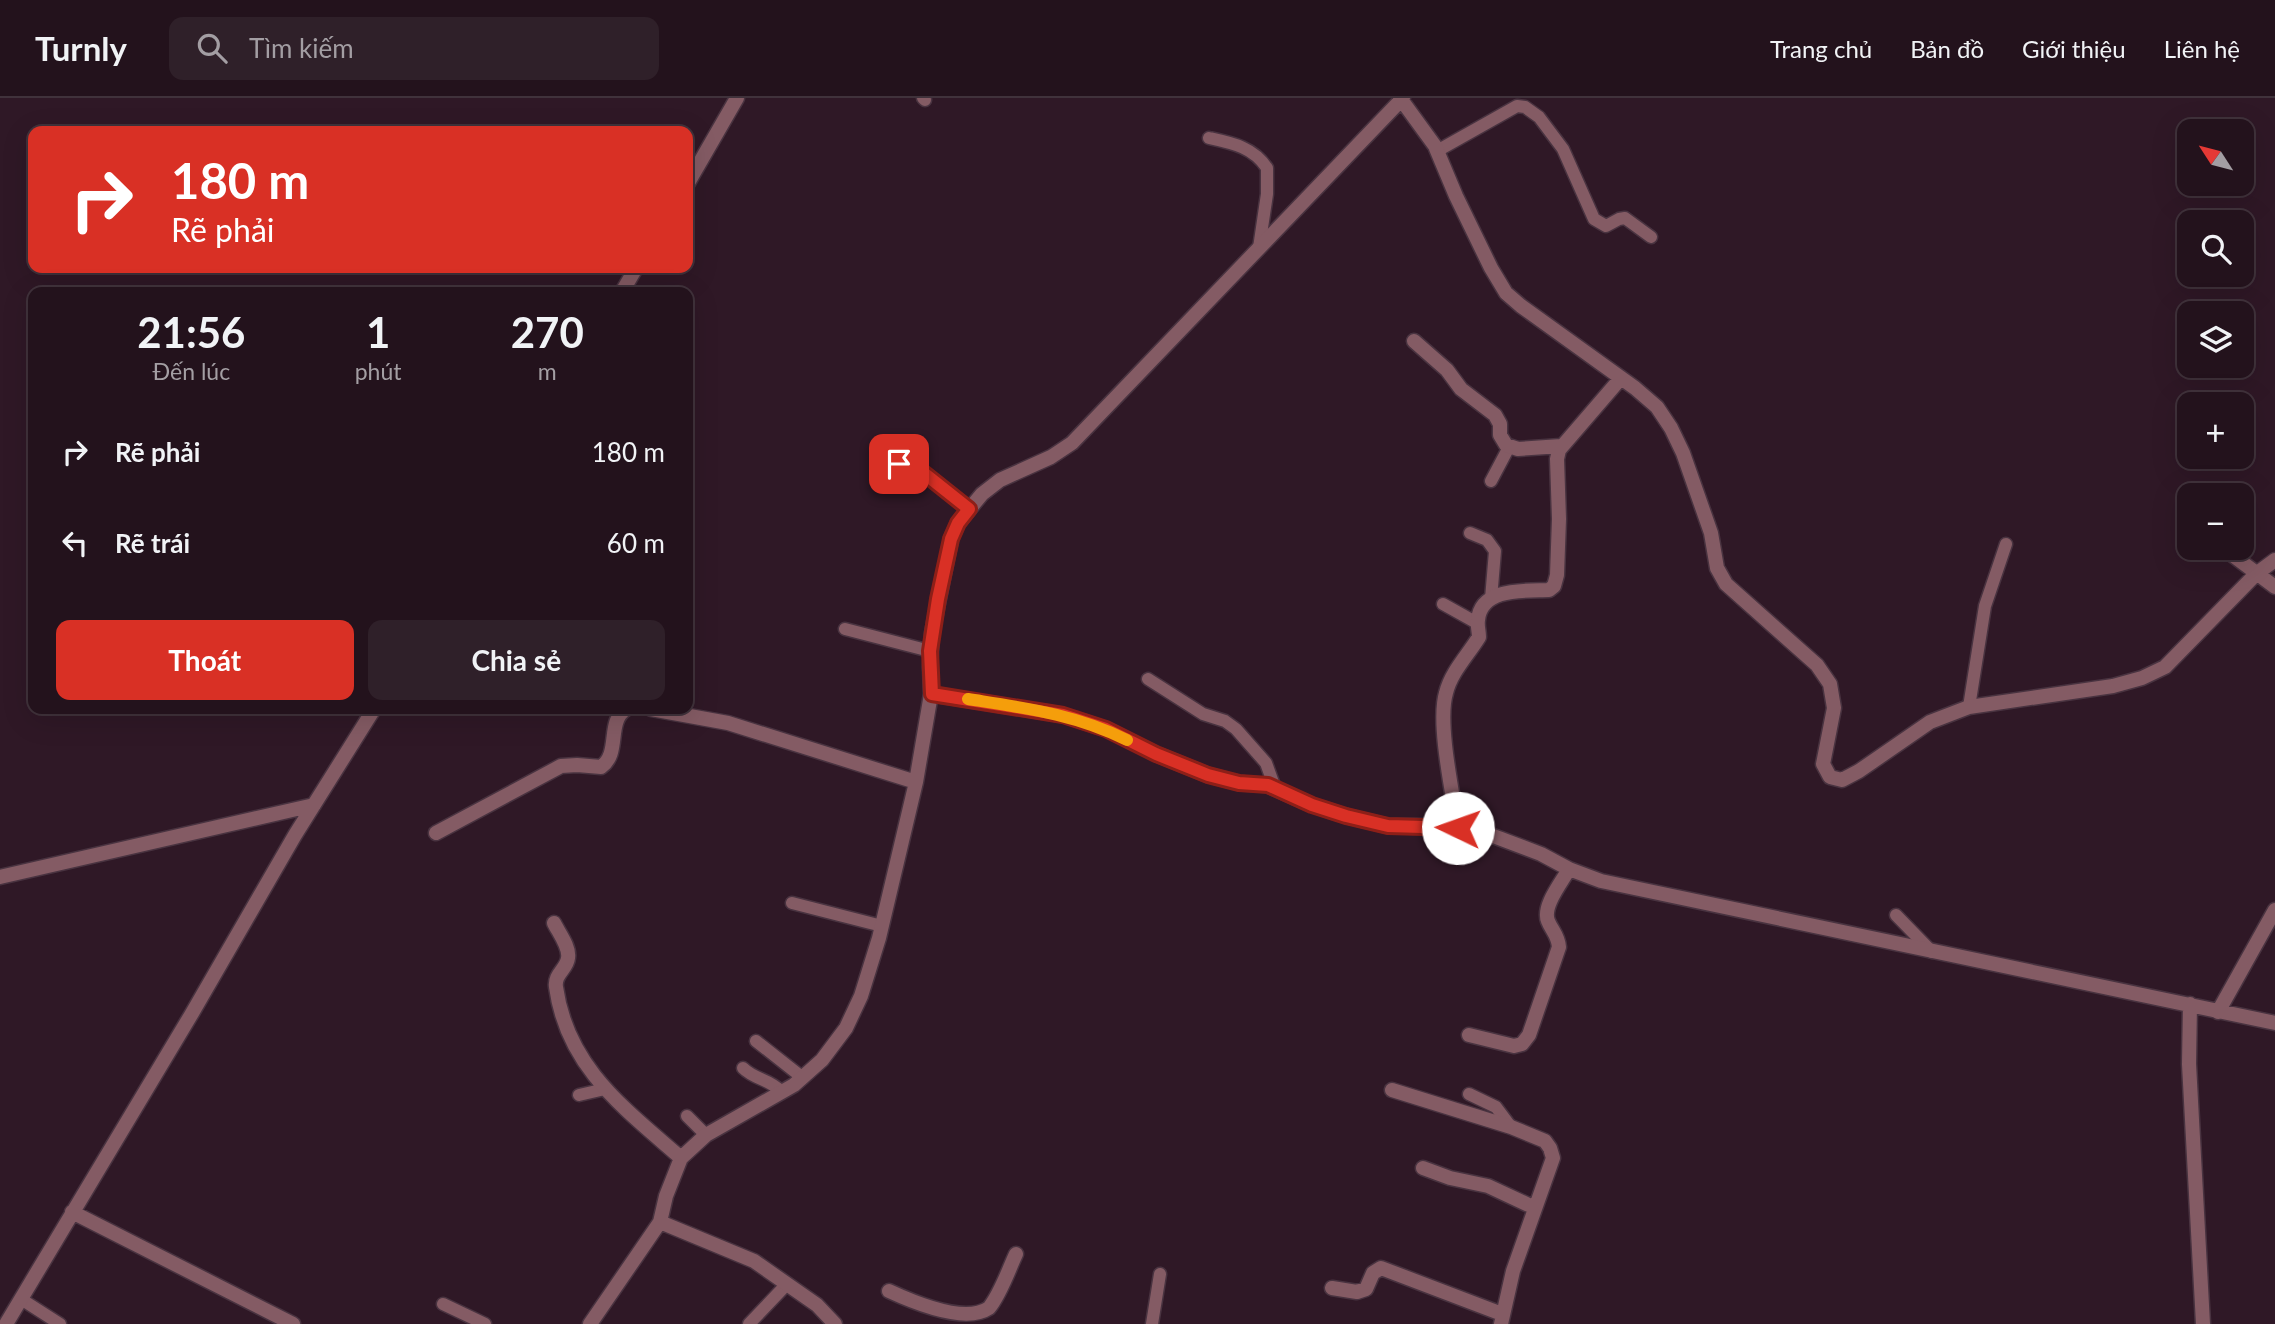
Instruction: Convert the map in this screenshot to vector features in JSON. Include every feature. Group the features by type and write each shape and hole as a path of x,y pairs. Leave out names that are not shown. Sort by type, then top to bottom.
{"street":[{"path":"693,174 737,98"},
{"path":"590,1324 660,1222 666,1196 681,1157 706,1135 803,1078 822,1060 846,1028 861,996 883,926 916,782 932,694 930,651 938,599 951,539 958,523 982,495 1000,480 1051,457 1072,443 1401,99 1437,151 1467,220 1506,293 1649,399 1671,428 1711,533 1717,568 1726,584 1817,665 1829,684 1834,708 1823,764 1830,777 1842,780 1930,722 1969,707 2113,686 2142,678 2165,667 2256,574 2275,561"},
{"path":"1414,341 1447,370 1461,389 1494,415 1500,424 1502,441 1509,447 1561,446"},
{"path":"1458,828 1443,718 1445,695 1456,671 1479,637 1477,622 1482,607 1497,594 1549,590 1556,581 1559,519 1556,459 1561,446 1621,378"},
{"path":"2238,560 2275,587"},
{"path":"932,694 1063,715 1106,729 1156,754 1208,775 1239,783 1268,785 1312,805 1388,826 1480,831 1541,854 1569,869 1625,887 2275,1024"},
{"path":"6,1324 371,714"},
{"path":"436,833 561,766 601,767 610,757 620,714"},
{"path":"678,714 728,723 916,782"},
{"path":"0,877 314,805"},
{"path":"1469,1035 1514,1046 1522,1044 1528,1035 1559,947 1558,937 1547,920 1547,909 1569,869"},
{"path":"2218,1012 2275,910"},
{"path":"554,923 568,954 568,961 558,974 556,986 570,1041 605,1089 681,1157"},
{"path":"2190,1004 2189,1064 2203,1324"},
{"path":"1332,1288 1357,1292 1366,1289 1373,1273 1381,1268 1502,1319 1513,1271 1553,1158 1545,1141 1511,1127 1392,1090"},
{"path":"1423,1168 1450,1178 1488,1186 1535,1208"},
{"path":"72,1212 293,1324"},
{"path":"660,1222 738,1253 817,1305 835,1324"},
{"path":"889,1291 954,1322 966,1321 990,1307 1016,1254"}],"lane":[{"path":"1437,151 1517,106 1525,107 1539,117 1563,149 1594,219 1606,226 1625,218 1651,237"},
{"path":"1209,138 1237,144 1252,151 1267,167 1267,194 1259,248"},
{"path":"1490,481 1509,447"},
{"path":"880,464 899,464 920,470 969,509"},
{"path":"1471,533 1487,540 1495,551 1491,599"},
{"path":"1969,707 1979,629 2006,544"},
{"path":"1443,604 1477,622"},
{"path":"845,629 930,651"},
{"path":"1148,679 1203,713 1225,721 1236,729 1266,763 1275,788"},
{"path":"792,903 883,926"},
{"path":"1896,915 1932,953"},
{"path":"756,1041 803,1078"},
{"path":"743,1068 750,1074 772,1082 782,1092"},
{"path":"579,1095 605,1089"},
{"path":"1469,1094 1496,1107 1511,1127"},
{"path":"687,1116 706,1135"},
{"path":"1152,1324 1160,1274"},
{"path":"749,1324 787,1284"},
{"path":"21,1299 60,1324"},
{"path":"443,1304 485,1324"}],"slow traffic":[{"path":"968,699 1063,715 1106,729 1127,740"}],"route":[{"path":"899,464 920,470 969,509 958,523 951,539 938,599 930,651 932,694 1063,715 1106,729 1156,754 1208,775 1239,783 1268,785 1312,805 1346,816 1388,826 1458,828"}]}
